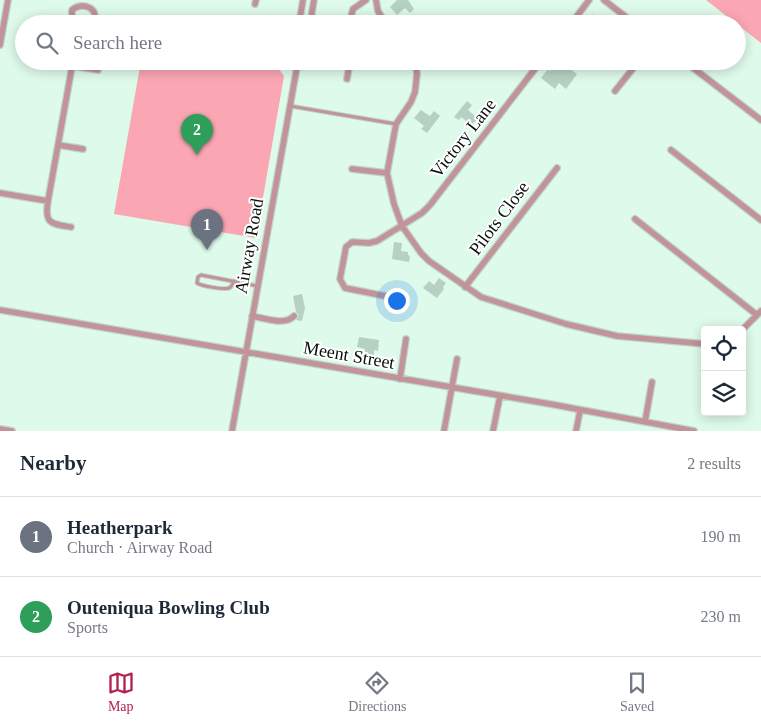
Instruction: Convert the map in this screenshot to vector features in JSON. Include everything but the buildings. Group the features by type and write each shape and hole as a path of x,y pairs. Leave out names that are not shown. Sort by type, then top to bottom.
{"street":[{"path":"0,45 2,22 8,0"},
{"path":"300,15 303,0"},
{"path":"312,15 314,0"},
{"path":"351,15 353,9 366,0"},
{"path":"376,0 380,15"},
{"path":"578,15 589,0"},
{"path":"604,0 623,15"},
{"path":"72,15 72,10 78,4 85,1 93,9 94,15"},
{"path":"71,228 54,225 48,220 46,212 72,70"},
{"name":"Airway Road","path":"232,431 296,70"},
{"path":"347,79 348,70"},
{"path":"416,70 415,92 411,102 396,124 387,173 394,204 402,226 429,262 481,297 500,304 596,332 617,336 701,344"},
{"name":"Victory Lane","path":"402,295 390,297 345,288 340,279 346,247 348,244 357,241 369,243 377,241 422,213 534,70"},
{"path":"615,91 632,70"},
{"path":"696,70 761,120"},
{"path":"58,145 83,150"},
{"path":"671,150 761,220"},
{"name":"Pilots Close","path":"465,287 556,168"},
{"path":"352,169 387,173"},
{"path":"0,192 48,201"},
{"path":"634,219 759,313 746,326"},
{"name":"Meent Street","path":"0,310 693,430"},
{"path":"252,316 287,321 294,316"},
{"path":"400,379 406,340"},
{"path":"444,431 457,359"},
{"path":"645,422 652,382"},
{"path":"493,431 500,396"},
{"path":"576,431 580,411"},
{"path":"0,429 12,431"}],"lane":[{"path":"290,106 396,124"},
{"path":"234,281 231,287 228,288 205,286 197,283 198,277 201,274 258,286"}],"shaded area":[{"path":"706,0 761,0 761,43 746,31 746,15 725,15"},
{"path":"139,70 280,70 284,76 256,238 114,214"}],"place":[{"name":"Outeniqua Bowling Club","path":"197,155"},
{"name":"Heatherpark","path":"207,250"}]}
